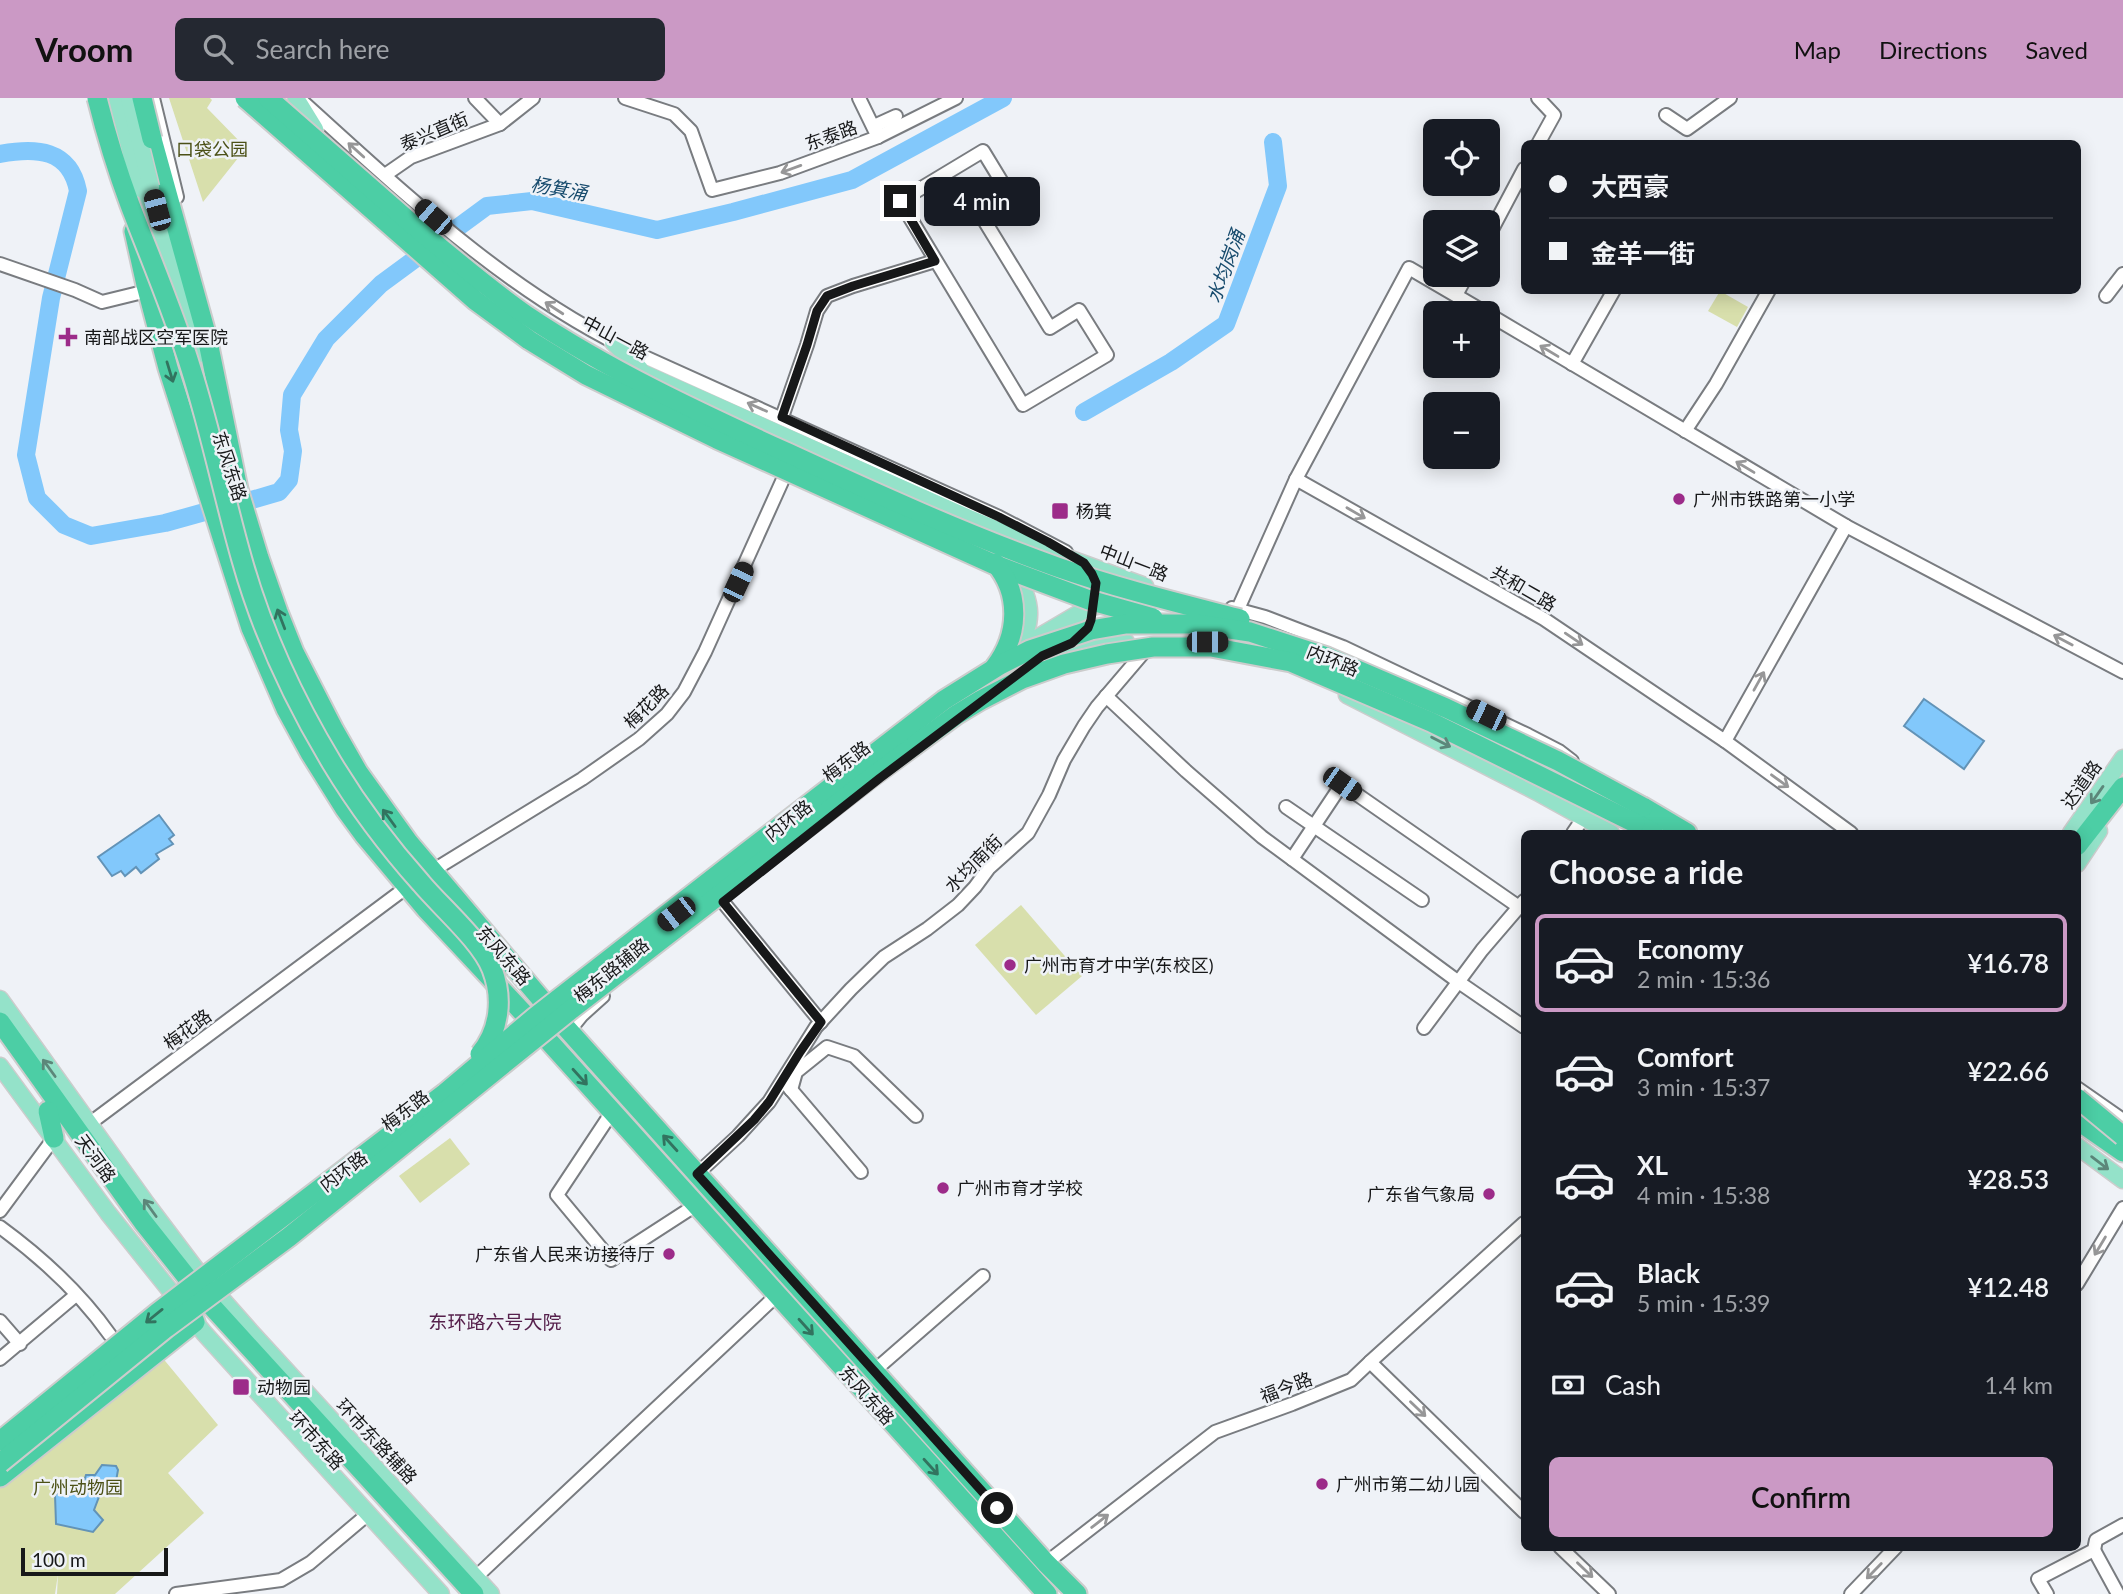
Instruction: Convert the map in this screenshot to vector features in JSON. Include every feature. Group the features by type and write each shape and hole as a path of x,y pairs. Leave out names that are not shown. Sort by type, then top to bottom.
{"highway":[{"path":"97,98 129,203 183,341 242,562 282,666 317,738 352,794 409,870 482,952 493,971 496,984 498,1008 495,1029 491,1040 478,1057 325,1185"},
{"path":"107,98 147,290 168,368 216,512"},
{"path":"142,98 197,300 238,489"},
{"path":"245,98 460,288 528,340 586,375 695,429 1003,568 1089,600 1228,639 1291,662"},
{"path":"268,98 456,261 523,313 565,340 681,404 906,507 999,545 1102,582 1314,640 1446,708"},
{"name":"东风东路","path":"238,489 281,620 314,693 369,790 432,871 569,1031 1046,1563 1077,1594"},
{"path":"863,774 988,674 1001,658 1014,622 1010,588 990,558 968,540 906,507"},
{"name":"东风东路","path":"216,512 251,628 286,709 345,809 446,931 1047,1594"},
{"name":"内环路","path":"0,1441 157,1313 445,1093 609,959 934,708 972,682 1030,650 1091,630 1126,624 1196,624 1268,636 1327,656 1446,708 1559,761 1682,830"},
{"name":"内环路","path":"0,1463 166,1328 289,1237 863,774 975,703 1022,679 1064,664 1129,650 1179,646 1211,648 1291,662 1441,727 1648,830"},
{"path":"2081,841 2120,793"},
{"path":"307,1231 512,1069 622,970"},
{"name":"天河路","path":"0,1023 136,1213 207,1289"},
{"name":"天河路","path":"0,1043 132,1226 178,1283"},
{"path":"2081,1101 2122,1135"},
{"path":"2081,1108 2122,1135"},
{"path":"48,1111 54,1139"},
{"path":"2081,1121 2122,1135"},
{"path":"0,1477 195,1322 178,1283"},
{"name":"环市东路","path":"178,1283 253,1370 458,1594"},
{"name":"环市东路","path":"207,1289 475,1586"}],"main road":[{"path":"117,98 145,188"},
{"path":"129,98 145,188"},
{"name":"中山一路","path":"262,98 295,128 490,281 589,346 979,522 1203,609 1398,689 1599,789 1672,830"},
{"name":"中山一路","path":"279,98 440,240 486,295 527,326 626,386 1095,598 1149,609 1234,642 1354,699 1606,830"},
{"path":"297,98 314,129"},
{"path":"284,142 295,128"},
{"name":"东风东路","path":"145,188 238,489"},
{"name":"东风东路","path":"145,188 195,403 216,512"},
{"path":"613,342 644,373"},
{"path":"595,387 626,386"},
{"path":"755,446 785,477"},
{"path":"991,551 1019,579 1029,601 1028,628 1014,651"},
{"path":"1042,656 1063,648 1088,628 1096,583 1084,563"},
{"path":"1095,598 1115,605 1220,628 1265,634"},
{"name":"梅东路","path":"548,1007 863,774 1014,651 1095,598"},
{"path":"1042,656 1093,646 1153,642 1234,642"},
{"name":"梅东路","path":"569,1031 577,1007 591,990 810,824 871,766 975,687 1011,668 1042,656"},
{"name":"达道路","path":"2073,830 2123,758"},
{"path":"2081,857 2120,793"},
{"path":"0,999 207,1289"},
{"name":"梅东路","path":"207,1289 534,1025"},
{"path":"0,1066 107,1213 195,1322 441,1594"},
{"path":"2081,1113 2122,1135"},
{"path":"2081,1149 2123,1180"},
{"path":"475,1586 491,1594"}],"street":[{"path":"90,98 115,188 142,268"},
{"path":"153,98 172,172 197,300"},
{"path":"235,98 421,264 516,339 595,387 664,422 1003,576 1018,587 1029,601"},
{"path":"297,98 385,175 440,240 584,327 999,517 1084,563"},
{"path":"475,98 500,124"},
{"name":"泰兴直街","path":"385,175 411,157 500,124 533,98"},
{"name":"东泰路","path":"625,98 674,114 691,131 712,190 780,173 956,98"},
{"path":"859,98 876,132 896,116"},
{"path":"1538,98 1554,115 1540,140"},
{"path":"1665,115 1687,129 1730,98"},
{"path":"117,139 135,132 152,139"},
{"path":"983,151 1014,202 984,220 1050,328 1079,310 1107,355 1023,405 935,261 900,201 983,151"},
{"path":"1500,214 1521,175"},
{"path":"782,417 817,311 827,296 935,261"},
{"path":"0,264 102,302 147,290"},
{"path":"1238,609 1296,479 1409,268 1466,301"},
{"path":"2106,296 2123,274"},
{"path":"1456,295 1460,287"},
{"path":"1572,364 1612,294"},
{"path":"1685,431 1716,384 1767,294"},
{"path":"1500,322 1846,526 2123,671"},
{"path":"754,421 785,477"},
{"path":"785,477 806,468 852,465"},
{"name":"梅花路","path":"432,871 582,779 639,738 671,709 684,692 705,652 785,477"},
{"name":"共和二路","path":"1296,479 1544,619 1725,741 1847,830"},
{"path":"1725,741 1846,526"},
{"path":"1203,609 1238,609 1309,633 1363,657 1559,751 1585,772 1599,789"},
{"name":"水均南街","path":"787,1084 821,1022 851,989 884,957 958,905 989,868 1028,833 1045,805 1064,760 1092,713 1153,642"},
{"path":"1363,657 1398,689"},
{"path":"1106,696 1262,837 1521,1025"},
{"path":"1292,859 1342,784 1521,903"},
{"path":"1286,807 1422,900"},
{"path":"1575,830 1584,817"},
{"name":"梅东路辅路","path":"569,1031 595,1003 723,902 810,824"},
{"name":"梅花路","path":"89,1124 407,887"},
{"path":"723,902 821,1022"},
{"path":"1424,1028 1482,950 1521,905"},
{"path":"697,1174 754,1120 796,1072 827,1047 854,1056 916,1116"},
{"path":"787,1084 861,1172"},
{"path":"2081,1092 2122,1135"},
{"path":"612,1112 557,1195 611,1260 696,1205"},
{"path":"0,1212 54,1139"},
{"path":"2081,1277 2123,1208"},
{"name":"福今路","path":"1046,1563 1215,1432 1351,1380 1521,1226"},
{"path":"0,1227 26,1246 94,1312 110,1335"},
{"path":"207,1289 307,1231"},
{"path":"874,1371 983,1276"},
{"path":"0,1359 76,1295"},
{"path":"475,1586 777,1295"},
{"path":"0,1321 20,1344"},
{"path":"1370,1362 1521,1509"},
{"path":"176,1594 281,1580 310,1563 368,1514"},
{"path":"2118,1594 2094,1550 2096,1540 2123,1525"},
{"path":"2047,1594 2038,1578 2094,1550"},
{"path":"1564,1551 1609,1594"},
{"path":"1852,1594 1892,1551"}],"green space":[{"name":"口袋公园","path":"169,98 210,98 212,100 207,108 246,148 203,202"},
{"path":"1718,294 1725,294 1748,307 1737,327 1708,311"},
{"path":"1021,905 1082,976 1036,1015 975,945"},
{"path":"450,1138 470,1164 420,1203 399,1176"},
{"name":"广州动物园","path":"161,1356 218,1425 168,1473 204,1513 115,1594 57,1594 58,1574 55,1594 0,1594 0,1485"}],"water":[{"path":"1924,699 1984,741 1964,769 1904,726"},
{"path":"159,815 174,835 169,839 173,844 156,854 159,859 141,873 136,867 125,876 121,871 112,876 98,857"},
{"path":"102,1465 116,1466 116,1481 122,1487 114,1495 102,1489 94,1510 103,1520 93,1532 56,1524 55,1495 73,1483 82,1487 86,1475 95,1475"}],"waterway":[{"name":"杨箕涌","path":"248,501 279,492 289,480 293,451 289,430 292,395 326,339 381,284 487,206 532,201 657,230 852,180 1003,98"},
{"name":"水均岗涌","path":"1084,412 1171,362 1226,324 1278,186 1273,142"},
{"name":"杨箕涌","path":"0,154 26,151 50,154 68,167 78,191 51,298 26,455 37,498 64,525 91,536 165,523 226,506"}],"place":[{"name":"南部战区空军医院","path":"68,337"},
{"name":"广州市铁路第一小学","path":"1679,499"},
{"name":"杨箕","path":"1060,511"},
{"name":"广州市育才中学(东校区)","path":"1010,965"},
{"name":"广州市育才学校","path":"943,1188"},
{"name":"广东省气象局","path":"1489,1194"},
{"name":"广东省人民来访接待厅","path":"669,1254"},
{"name":"动物园","path":"241,1387"},
{"name":"广州市第二幼儿园","path":"1322,1484"}],"district":[{"name":"东环路六号大院","path":"495,1321"}],"route":[{"path":"900,201 935,261 827,296 817,311 782,417 999,517 1084,563 1096,583 1093,613 1088,628 1080,637 1042,656 880,778 723,902 821,1022 769,1102 754,1120 697,1174 997,1508"}]}
